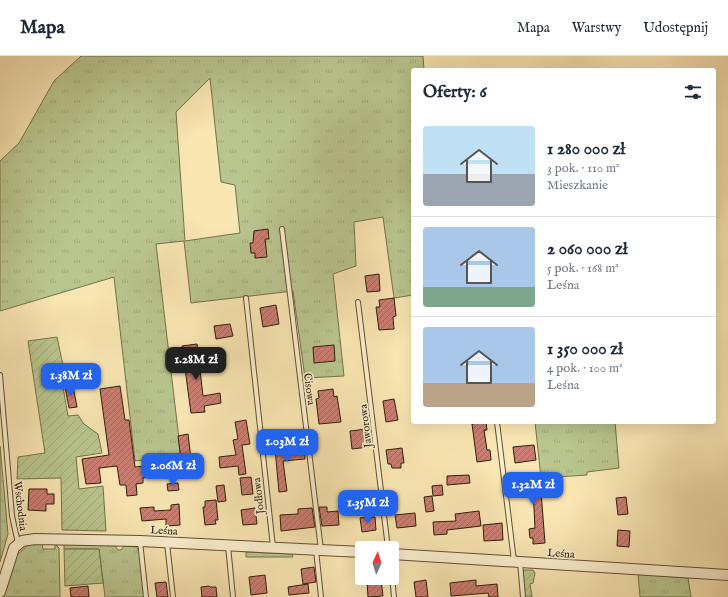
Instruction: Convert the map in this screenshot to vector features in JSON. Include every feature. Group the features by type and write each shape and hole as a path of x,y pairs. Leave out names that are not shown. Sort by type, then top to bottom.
{"street":[{"name":"Leśna","path":"18,543 35,539 140,541 355,552"},
{"path":"0,592 12,553 18,543"},
{"name":"Leśna","path":"399,554 728,575"}],"lane":[{"name":"Cisowa","path":"282,229 319,550 322,597"},
{"name":"Jodłowa","path":"246,298 273,548"},
{"name":"Jaworowa","path":"358,302 387,541"},
{"name":"Wschodnia","path":"0,375 12,516 18,543"},
{"path":"497,424 523,597"},
{"path":"140,541 146,597"},
{"path":"167,542 173,597"},
{"path":"228,546 233,597"},
{"path":"393,585 394,597"}],"green space":[{"path":"81,56 423,56 424,68 411,68 411,295 394,298 383,217 354,222 356,266 333,274 344,376 305,378 293,291 191,303 184,241 156,244 181,456 135,461 114,277 0,311 0,161 19,143 54,81","holes":["210,78 221,182 235,185 240,233 185,241 176,112"]},
{"path":"57,337 67,384 63,387 68,416 78,415 84,424 98,434 102,453 76,457 79,489 103,486 106,531 62,530 61,478 17,479 18,457 45,453 28,341"},
{"path":"535,424 615,424 619,468 587,472 587,475 541,478"},
{"path":"0,446 8,534 0,562"},
{"path":"42,543 43,549 55,549 55,544 59,548 60,597 3,597 15,557 29,544"},
{"path":"64,544 115,546 118,550 121,550 124,546 136,547 140,551 144,597 105,597 99,549 64,549"},
{"path":"64,549 99,549 103,583 65,586"},
{"path":"246,552 292,554 293,557 246,557"},
{"path":"522,570 533,570 535,573 533,583 530,584 532,597 525,597"},
{"path":"638,574 688,578 691,597 640,597"}],"building":[{"path":"268,229 269,239 265,239 267,257 255,258 255,253 251,253 250,243 253,243 254,231"},
{"path":"379,274 380,291 367,292 365,276"},
{"path":"394,298 396,316 393,317 394,329 379,330 376,307 380,307 379,300"},
{"path":"276,305 279,324 263,327 260,308"},
{"path":"230,324 233,336 216,339 214,326"},
{"path":"197,344 203,396 220,393 221,403 204,406 205,412 191,413 182,346"},
{"path":"334,345 335,361 314,363 313,347"},
{"path":"73,386 77,407 69,408 65,387"},
{"path":"120,386 125,420 129,420 135,467 154,465 156,476 143,478 143,483 136,484 137,495 127,496 126,485 120,485 117,466 99,468 101,483 86,484 82,459 109,455 100,389"},
{"path":"333,389 334,397 337,396 341,422 319,424 316,399 319,398 318,391"},
{"path":"394,399 398,420 386,422 383,401"},
{"path":"246,420 250,444 242,445 246,474 239,475 238,466 220,468 219,457 236,455 233,440 238,439 235,422"},
{"path":"472,424 486,424 487,430 484,430 487,450 490,450 491,460 477,462"},
{"path":"367,429 369,447 352,449 350,431"},
{"path":"188,434 191,459 181,460 178,436"},
{"path":"534,445 536,460 515,463 513,447"},
{"path":"304,447 305,459 283,461 287,491 279,492 275,449"},
{"path":"402,448 404,463 401,463 401,468 392,468 391,464 388,464 386,450"},
{"path":"469,475 470,483 447,485 447,476"},
{"path":"251,477 253,494 242,495 240,478"},
{"path":"509,479 540,479 545,543 533,544 533,538 530,538 529,529 535,528 533,488 510,490"},
{"path":"178,483 179,490 168,491 167,484"},
{"path":"224,485 226,501 218,502 216,486"},
{"path":"442,485 443,495 433,496 432,486"},
{"path":"29,489 47,489 47,494 54,494 54,504 46,504 46,511 28,510"},
{"path":"432,496 434,511 426,512 424,497"},
{"path":"626,497 628,514 618,515 616,498"},
{"path":"216,500 218,520 215,520 216,524 205,525 203,507 205,507 205,501"},
{"path":"179,504 180,525 166,526 166,519 142,521 140,508 154,507 154,511 171,510 171,505"},
{"path":"319,507 327,507 327,512 338,511 339,525 322,526"},
{"path":"255,508 257,524 243,525 241,510"},
{"path":"312,508 315,527 281,531 280,515 298,514 298,509"},
{"path":"479,511 481,526 447,530 447,534 434,535 433,522 456,521 455,514"},
{"path":"415,513 416,526 397,528 395,515"},
{"path":"375,517 376,530 362,532 360,518"},
{"path":"502,523 503,540 484,541 483,525"},
{"path":"618,530 630,531 629,547 617,546"},
{"path":"314,567 316,582 303,584 301,569"},
{"path":"265,575 267,593 251,595 249,577"},
{"path":"426,580 428,597 416,597 414,582"},
{"path":"476,580 476,586 497,584 498,597 489,597 488,593 451,596 450,583"},
{"path":"166,582 168,597 157,597 155,583"},
{"path":"308,584 309,593 289,595 288,587"},
{"path":"367,585 382,585 383,596 368,597"},
{"path":"88,586 89,597 71,597 70,588"},
{"path":"201,587 216,587 217,597 202,597"}]}
